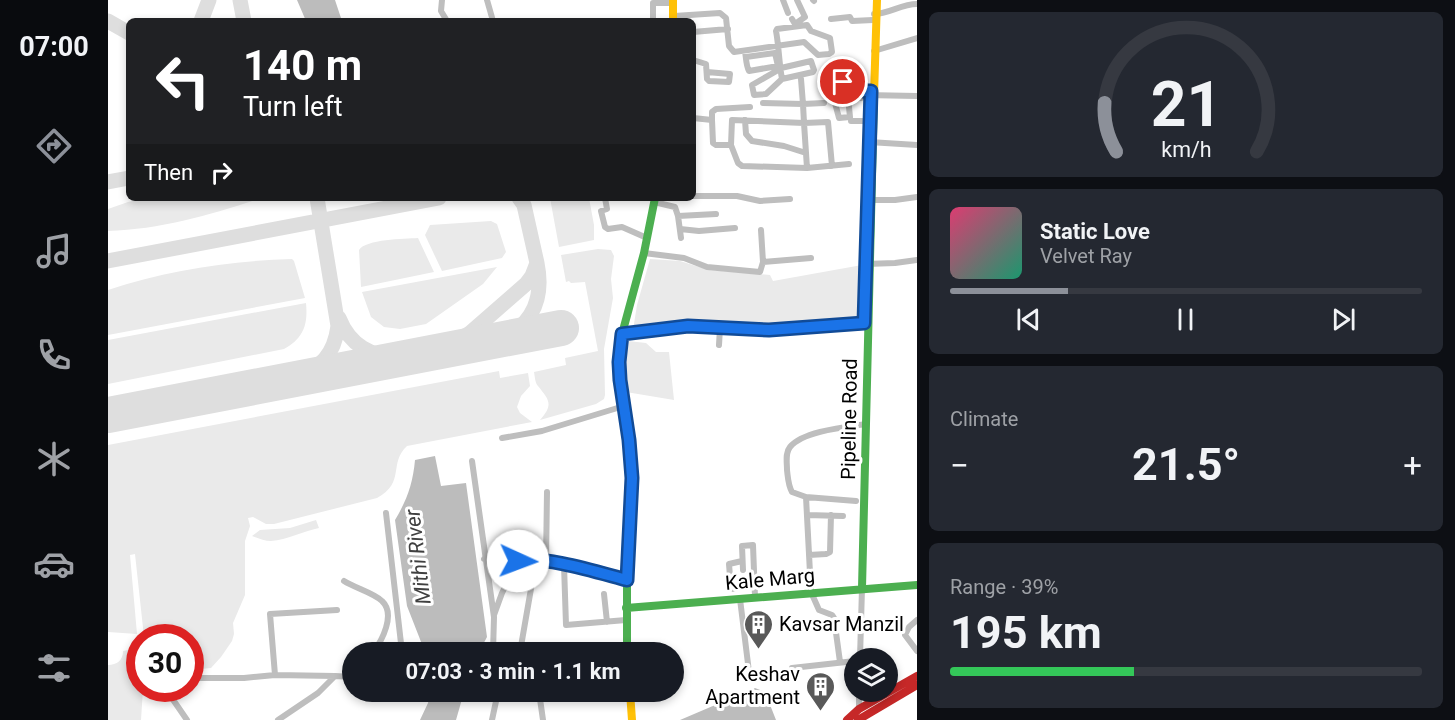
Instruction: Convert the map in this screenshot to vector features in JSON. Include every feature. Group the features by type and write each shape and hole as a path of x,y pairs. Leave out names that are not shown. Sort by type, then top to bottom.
{"main road":[{"name":"Pipeline Road","path":"862,584 870,93 875,0"},
{"path":"673,2 673,18"},
{"path":"627,642 632,478 619,362 622,334 644,253 655,201"},
{"name":"Kale Marg","path":"626,608 811,592 862,584 916,585"},
{"path":"847,720 859,709 916,676"},
{"path":"858,720 916,685"},
{"path":"631,702 632,720"}],"street":[{"path":"442,0 441,11 445,18"},
{"path":"487,0 492,18"},
{"path":"783,0 795,24 805,17 797,0"},
{"path":"653,18 653,3 673,2"},
{"path":"831,20 850,17 852,21 874,16 906,4 916,4"},
{"path":"681,18 720,13 726,18 731,51 746,54 774,53 779,59"},
{"path":"746,54 779,47 804,42 818,55 831,54 830,38 811,30 806,25 777,29 779,47 779,59 782,79"},
{"path":"696,32 728,29"},
{"path":"873,51 916,38"},
{"path":"746,54 749,71 777,67 779,59"},
{"path":"696,61 706,64 707,72"},
{"path":"811,61 813,72 782,79 766,94 753,95 752,85 780,68 811,61"},
{"path":"801,79 807,168"},
{"path":"870,93 860,84 843,82 832,84 830,98 835,103 838,118 850,117 848,97 870,93 916,96"},
{"path":"859,98 870,93"},
{"path":"763,103 824,103"},
{"path":"731,146 716,146 713,143 712,112 716,109 750,107"},
{"path":"696,118 712,120"},
{"path":"832,166 828,122 732,120 731,146 738,163 742,165 807,168 832,166 849,164"},
{"path":"745,120 746,134 752,141 784,146 806,153"},
{"path":"850,121 871,121"},
{"path":"871,142 916,145"},
{"path":"696,196 737,196 760,201 790,199"},
{"path":"868,200 916,197"},
{"path":"606,201 607,209 601,211 605,227 608,229 622,227 647,238"},
{"path":"658,201 674,206 681,238"},
{"path":"678,216 716,214"},
{"path":"680,229 699,231 735,228"},
{"path":"644,253 684,258 706,267 760,272 763,262 761,230"},
{"path":"763,262 811,258"},
{"path":"867,264 895,264 916,260"},
{"path":"622,334 688,326 769,330 865,323"},
{"path":"719,345 720,328"},
{"path":"502,438 542,431 624,405"},
{"path":"856,501 806,497 792,492 789,487 786,457 789,448 797,441 811,435 864,425"},
{"path":"472,461 484,559 494,617 493,642"},
{"path":"546,492 546,562"},
{"path":"806,497 811,592 819,610 834,618 840,662"},
{"path":"386,513 401,642"},
{"path":"807,515 843,516"},
{"path":"809,555 830,552 831,515"},
{"path":"742,570 742,546 753,545 755,597"},
{"path":"484,559 512,569"},
{"path":"494,617 512,569 518,561 536,560 627,580"},
{"path":"522,642 536,560"},
{"path":"742,561 729,564 731,588 754,586"},
{"path":"564,565 566,625 626,620"},
{"path":"344,581 381,599 386,605 388,614 386,627 379,642"},
{"name":"Pipeline Road","path":"860,648 862,584"},
{"path":"735,588 750,680"},
{"path":"604,594 607,622"},
{"path":"275,675 270,614 337,610"},
{"path":"916,620 905,634 916,651"},
{"path":"792,668 844,662"},
{"path":"204,678 275,675 342,676"},
{"path":"278,720 318,693 335,676"},
{"path":"175,702 187,720"},
{"path":"492,720 496,702"},
{"path":"540,702 543,720"},
{"path":"859,702 859,709"}],"shaded area":[{"path":"252,201 186,220 128,230 108,231 108,209 128,202"},
{"path":"551,201 590,201 594,240 559,247"},
{"path":"491,221 497,224 506,252 502,258 442,271 425,235 430,225"},
{"path":"418,238 434,272 361,287 359,250 363,246 386,240"},
{"path":"598,249 611,250 614,256 611,279 613,298 604,349 604,399 596,404 540,420 547,410 548,402 536,383 534,372 566,365 565,358 598,351 585,282 566,282 561,255"},
{"path":"292,259 305,298 108,335 108,290 153,277 199,268"},
{"path":"650,259 680,261 709,270 770,275 773,281 862,265 860,320 771,326 685,323 633,330 637,305"},
{"path":"497,267 483,284 426,324 400,329 384,327 371,317 362,292"},
{"path":"306,303 303,330 291,345 284,349 108,384 108,340"},
{"path":"628,341 646,343 656,352 669,352 674,400 626,392 624,376"},
{"path":"499,371 500,378 528,373 530,386 521,396 517,407 520,413 532,422 407,446 398,459 391,486 377,498 274,524 266,524 253,517 248,518 250,526 245,541 245,595 233,623 232,641 211,668 204,669 204,624 143,624 135,554 130,555 136,624 126,624 126,633 108,632 108,445"},
{"path":"316,520 319,528 283,539 269,541 252,536 260,530 290,528"},
{"path":"126,650 126,702 142,702 141,720 108,720 108,665 119,661 123,651"}],"water":[{"path":"297,0 335,0 341,18 305,18"},
{"name":"Mithi River","path":"435,456 441,486 466,483 487,637 484,642 421,642 407,606 395,520 409,491 415,460"},
{"path":"755,688 765,692 776,720 680,720"},
{"path":"461,702 456,720 420,720 428,703"}],"taxiway":[{"path":"202,18 209,0"},
{"path":"240,0 243,18"},
{"path":"108,21 126,31"},
{"path":"108,182 126,179"},
{"path":"296,379 313,369 330,353 338,326 317,201"},
{"path":"108,261 423,201"},
{"path":"438,352 470,333 526,284 532,276 537,263 521,201"},
{"path":"503,339 522,325 534,307 539,287 537,263"},
{"path":"339,318 349,336 363,348 390,358 400,359"}],"runway":[{"path":"108,415 561,328"}],"traffic: fast":[{"path":"862,588 874,95"},
{"path":"627,642 627,580 632,478 619,362 622,334 644,253 654,201"},
{"path":"626,608 917,585"}],"traffic: slow":[{"path":"673,0 673,18"},
{"path":"874,95 877,0"},
{"path":"631,702 632,720"}],"traffic: jam":[{"path":"847,720 859,709 917,676"},
{"path":"858,720 917,685"}],"place":[{"name":"Kavsar Manzil","path":"758,650"},
{"name":"Keshav Apartment","path":"821,712"}],"route":[{"path":"518,561 528,559 564,565 627,580 632,478 620,380 622,334 688,326 769,330 864,323 871,91 863,91 860,84 843,82"}]}
